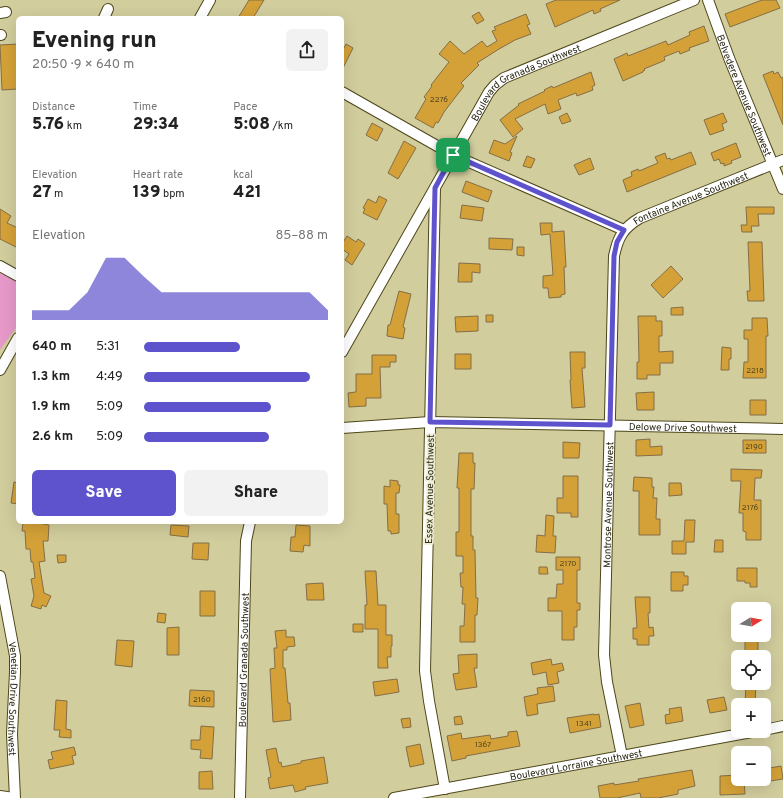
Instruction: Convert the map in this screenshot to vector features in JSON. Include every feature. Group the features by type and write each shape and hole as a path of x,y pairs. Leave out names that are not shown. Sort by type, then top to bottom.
{"street":[{"path":"201,15 210,0"},
{"name":"Boulevard Granada Southwest","path":"344,348 489,92 495,85 504,78 694,0"},
{"name":"Belvedere Avenue Southwest","path":"708,0 729,58 783,189"},
{"name":"Fontaine Avenue Southwest","path":"344,93 453,155 624,230 640,218 783,160"},
{"name":"Essex Avenue Southwest","path":"435,188 426,671 429,701 445,789"},
{"name":"Montrose Avenue Southwest","path":"622,756 607,682 604,655 614,256 617,242 624,230"},
{"path":"0,266 16,275"},
{"path":"0,370 16,342"},
{"name":"Delowe Drive Southwest","path":"344,428 430,422 783,429"},
{"name":"Boulevard Granada Southwest","path":"240,798 246,541 250,524"},
{"name":"Venetian Drive Southwest","path":"0,576 15,656 12,734 14,798"},
{"path":"771,729 783,726"},
{"name":"Boulevard Lorraine Southwest","path":"394,798 731,736"},
{"path":"0,796 14,798"}],"shaded area":[{"path":"0,269 16,279 16,328 0,350"}],"building":[{"path":"249,0 264,0 254,16 239,16"},
{"path":"556,0 620,0 600,9 601,11 594,14 593,10 555,27 546,4"},
{"path":"762,0 776,0 780,8 730,27 725,14"},
{"path":"479,12 484,20 477,24 472,16"},
{"path":"526,14 530,24 527,25 531,34 515,40 477,63 479,65 461,83 464,86 433,128 415,118 426,99 424,97 432,86 431,85 449,62 439,54 450,41 464,54 482,41 487,47 497,41 492,31 496,30 494,27"},
{"path":"704,26 709,41 689,48 690,50 680,54 679,51 664,57 665,60 644,69 645,70 643,72 623,81 614,59 627,53 628,56 666,41 668,45 690,35 689,32"},
{"path":"16,44 16,89 2,90 0,45"},
{"path":"346,44 353,48 344,66 344,48"},
{"path":"773,71 774,74 778,72 781,78 783,77 783,125 763,75"},
{"path":"591,72 595,85 592,87 593,90 577,96 576,93 558,100 561,109 548,114 545,104 515,119 523,129 513,137 500,120 519,105 518,104 545,91 544,90 552,86 553,88"},
{"path":"567,113 571,121 562,124 559,117"},
{"path":"723,113 727,122 722,124 724,130 710,135 704,120"},
{"path":"372,123 383,129 377,141 366,135"},
{"path":"517,136 510,152 512,153 509,161 489,153 494,140 505,144"},
{"path":"404,141 416,148 398,179 388,173"},
{"path":"736,143 741,157 724,166 724,163 721,164 719,159 714,161 711,153"},
{"path":"691,152 696,164 627,192 623,180 632,176 631,172 638,169 639,171 658,163 655,157 665,153 667,159 670,158 671,160"},
{"path":"527,156 535,159 531,168 523,166"},
{"path":"590,158 594,169 579,175 574,165"},
{"path":"466,181 492,191 488,202 462,192"},
{"path":"379,196 387,200 377,220 363,213 365,209 363,208 368,199 376,203"},
{"path":"462,205 484,208 482,221 460,218"},
{"path":"746,207 774,207 774,214 758,214 759,226 751,226 752,232 742,232 741,225 747,225"},
{"path":"0,209 11,216 7,223 16,227 16,247 0,239"},
{"path":"540,223 552,223 552,232 564,231 566,267 564,267 565,294 561,295 561,297 549,298 548,288 543,288 543,276 553,275 550,234 541,235"},
{"path":"347,236 356,242 358,239 365,244 352,265 345,260 349,254 344,250 344,241"},
{"path":"489,238 513,239 512,250 489,249"},
{"path":"748,242 762,242 764,301 748,301 747,291 750,291"},
{"path":"517,247 524,247 524,256 517,255"},
{"path":"459,263 480,264 480,273 472,272 472,282 458,282"},
{"path":"671,266 683,279 663,298 651,285"},
{"path":"399,291 411,294 403,327 405,328 403,339 387,336 388,325 390,325"},
{"path":"683,307 683,315 671,315 671,308"},
{"path":"486,315 493,315 493,322 486,322"},
{"path":"478,316 478,331 456,332 455,317"},
{"path":"638,316 656,316 656,321 662,321 662,336 659,336 659,352 673,351 673,363 660,363 660,375 647,375 647,379 637,379 637,362 639,362"},
{"path":"752,318 767,318 768,336 766,336 766,378 743,378 744,362 748,362 748,339 744,339 744,330 752,330"},
{"path":"722,347 731,348 729,370 721,370"},
{"path":"570,352 585,352 585,368 582,368 585,407 572,408"},
{"path":"455,354 471,354 471,369 455,369"},
{"path":"372,355 396,355 396,362 390,362 390,367 380,367 381,398 366,398 366,406 349,407 348,393 356,392 356,374 372,374"},
{"path":"654,392 654,410 637,410 636,393"},
{"path":"750,400 766,400 766,415 750,415"},
{"path":"650,439 650,447 662,446 662,455 636,456 636,440"},
{"path":"743,440 766,440 766,453 743,453"},
{"path":"563,442 580,443 579,458 563,458"},
{"path":"459,453 473,453 473,463 475,463 474,489 471,489 471,536 473,536 473,550 475,550 476,598 478,598 477,615 475,615 475,642 460,642 460,626 464,626 465,604 462,604 463,587 461,587 460,573 463,573 463,556 456,556 456,532 459,532 459,488 457,488"},
{"path":"731,469 762,470 761,478 755,478 754,500 761,500 761,540 746,540 746,532 743,531 743,513 739,513 741,481 731,481"},
{"path":"563,476 578,476 578,517 571,517 571,513 557,513 557,498 563,498"},
{"path":"634,477 652,478 652,487 654,487 653,498 657,498 656,519 660,519 660,535 639,535 639,491 633,491"},
{"path":"390,480 398,481 398,485 400,485 399,493 396,493 396,514 399,514 399,533 391,534 391,531 388,531 387,504 384,504 384,486 390,487"},
{"path":"14,482 16,482 16,504 11,503"},
{"path":"669,483 681,483 682,495 669,496"},
{"path":"546,515 554,516 553,536 556,536 555,553 536,552 537,535 545,536"},
{"path":"685,520 695,520 694,542 686,542 686,554 672,554 672,541 684,541"},
{"path":"23,524 49,525 48,541 43,541 45,561 39,562 44,593 51,596 46,607 42,605 41,609 31,606 34,596 31,579 35,578 33,562 31,562 30,549 26,549 25,531 22,531"},
{"path":"171,525 189,526 188,537 170,535"},
{"path":"296,525 310,526 310,546 304,545 303,552 290,551 291,537 295,537"},
{"path":"715,540 723,540 723,552 714,552"},
{"path":"193,543 209,543 208,560 192,559"},
{"path":"57,555 66,555 66,562 58,563"},
{"path":"556,557 580,557 580,570 577,570 577,603 580,603 580,610 577,610 577,627 574,627 574,640 562,640 562,611 548,611 548,598 556,598 557,584 563,584 563,570 556,570"},
{"path":"539,567 547,567 548,574 539,574"},
{"path":"737,568 757,568 757,587 750,587 750,583 745,583 745,581 737,581"},
{"path":"365,571 376,571 378,605 386,605 386,635 392,635 391,657 387,657 388,668 378,668 378,629 365,629 365,605 367,605"},
{"path":"671,572 684,572 684,576 688,576 688,585 683,585 683,591 671,591"},
{"path":"323,583 324,600 307,600 306,584"},
{"path":"200,591 215,591 215,616 200,616"},
{"path":"635,597 650,597 650,613 648,613 649,628 653,627 654,636 649,636 649,645 637,645 637,639 633,639 633,628 637,628"},
{"path":"158,613 166,614 165,623 157,622"},
{"path":"353,624 363,624 363,632 353,632"},
{"path":"179,627 179,655 167,655 167,628"},
{"path":"286,630 286,637 294,637 295,646 287,647 287,650 283,650 283,668 285,668 291,720 273,722 270,669 275,668 274,648 277,648 275,631"},
{"path":"117,640 134,641 132,667 115,665"},
{"path":"745,642 758,642 758,650 745,650"},
{"path":"477,654 477,668 474,668 477,687 456,690 453,674 459,673 458,655"},
{"path":"551,659 552,665 562,663 564,670 557,672 559,683 548,685 546,672 533,675 531,663"},
{"path":"397,679 399,692 375,696 373,682"},
{"path":"553,686 555,701 537,704 538,714 527,716 524,697 538,694 537,688"},
{"path":"190,690 214,691 214,707 189,706"},
{"path":"746,690 756,690 755,698 745,698"},
{"path":"724,697 727,710 710,713 707,700"},
{"path":"56,700 67,701 66,729 71,730 71,738 59,737 60,730 54,730"},
{"path":"640,703 644,725 630,728 625,706"},
{"path":"681,707 683,721 666,724 665,715 670,714 669,709"},
{"path":"599,714 601,727 570,733 567,718"},
{"path":"461,716 463,724 455,725 454,717"},
{"path":"410,718 411,727 403,728 401,719"},
{"path":"201,726 214,727 212,759 200,758 201,750 191,749 191,740 200,740"},
{"path":"517,731 520,746 466,756 466,758 452,761 447,736 461,733 462,739 490,735 491,739 508,736 508,732"},
{"path":"420,744 424,764 410,767 406,747"},
{"path":"74,747 76,755 72,756 74,764 50,769 48,760 53,759 51,752"},
{"path":"276,748 279,763 281,762 282,767 301,763 301,761 324,757 328,783 305,787 306,789 295,792 293,785 270,789 268,778 271,777 266,750"},
{"path":"781,766 783,779 771,781 771,768"},
{"path":"692,770 695,786 678,790 678,794 658,798 641,798 640,793 617,798 600,798 598,786 639,781 638,779"},
{"path":"212,771 213,789 199,789 199,772"},
{"path":"731,775 731,786 744,786 745,794 720,795 720,776"}],"route":[{"path":"453,155 624,230 617,242 614,256 610,425 430,422 435,188 453,155"}]}
